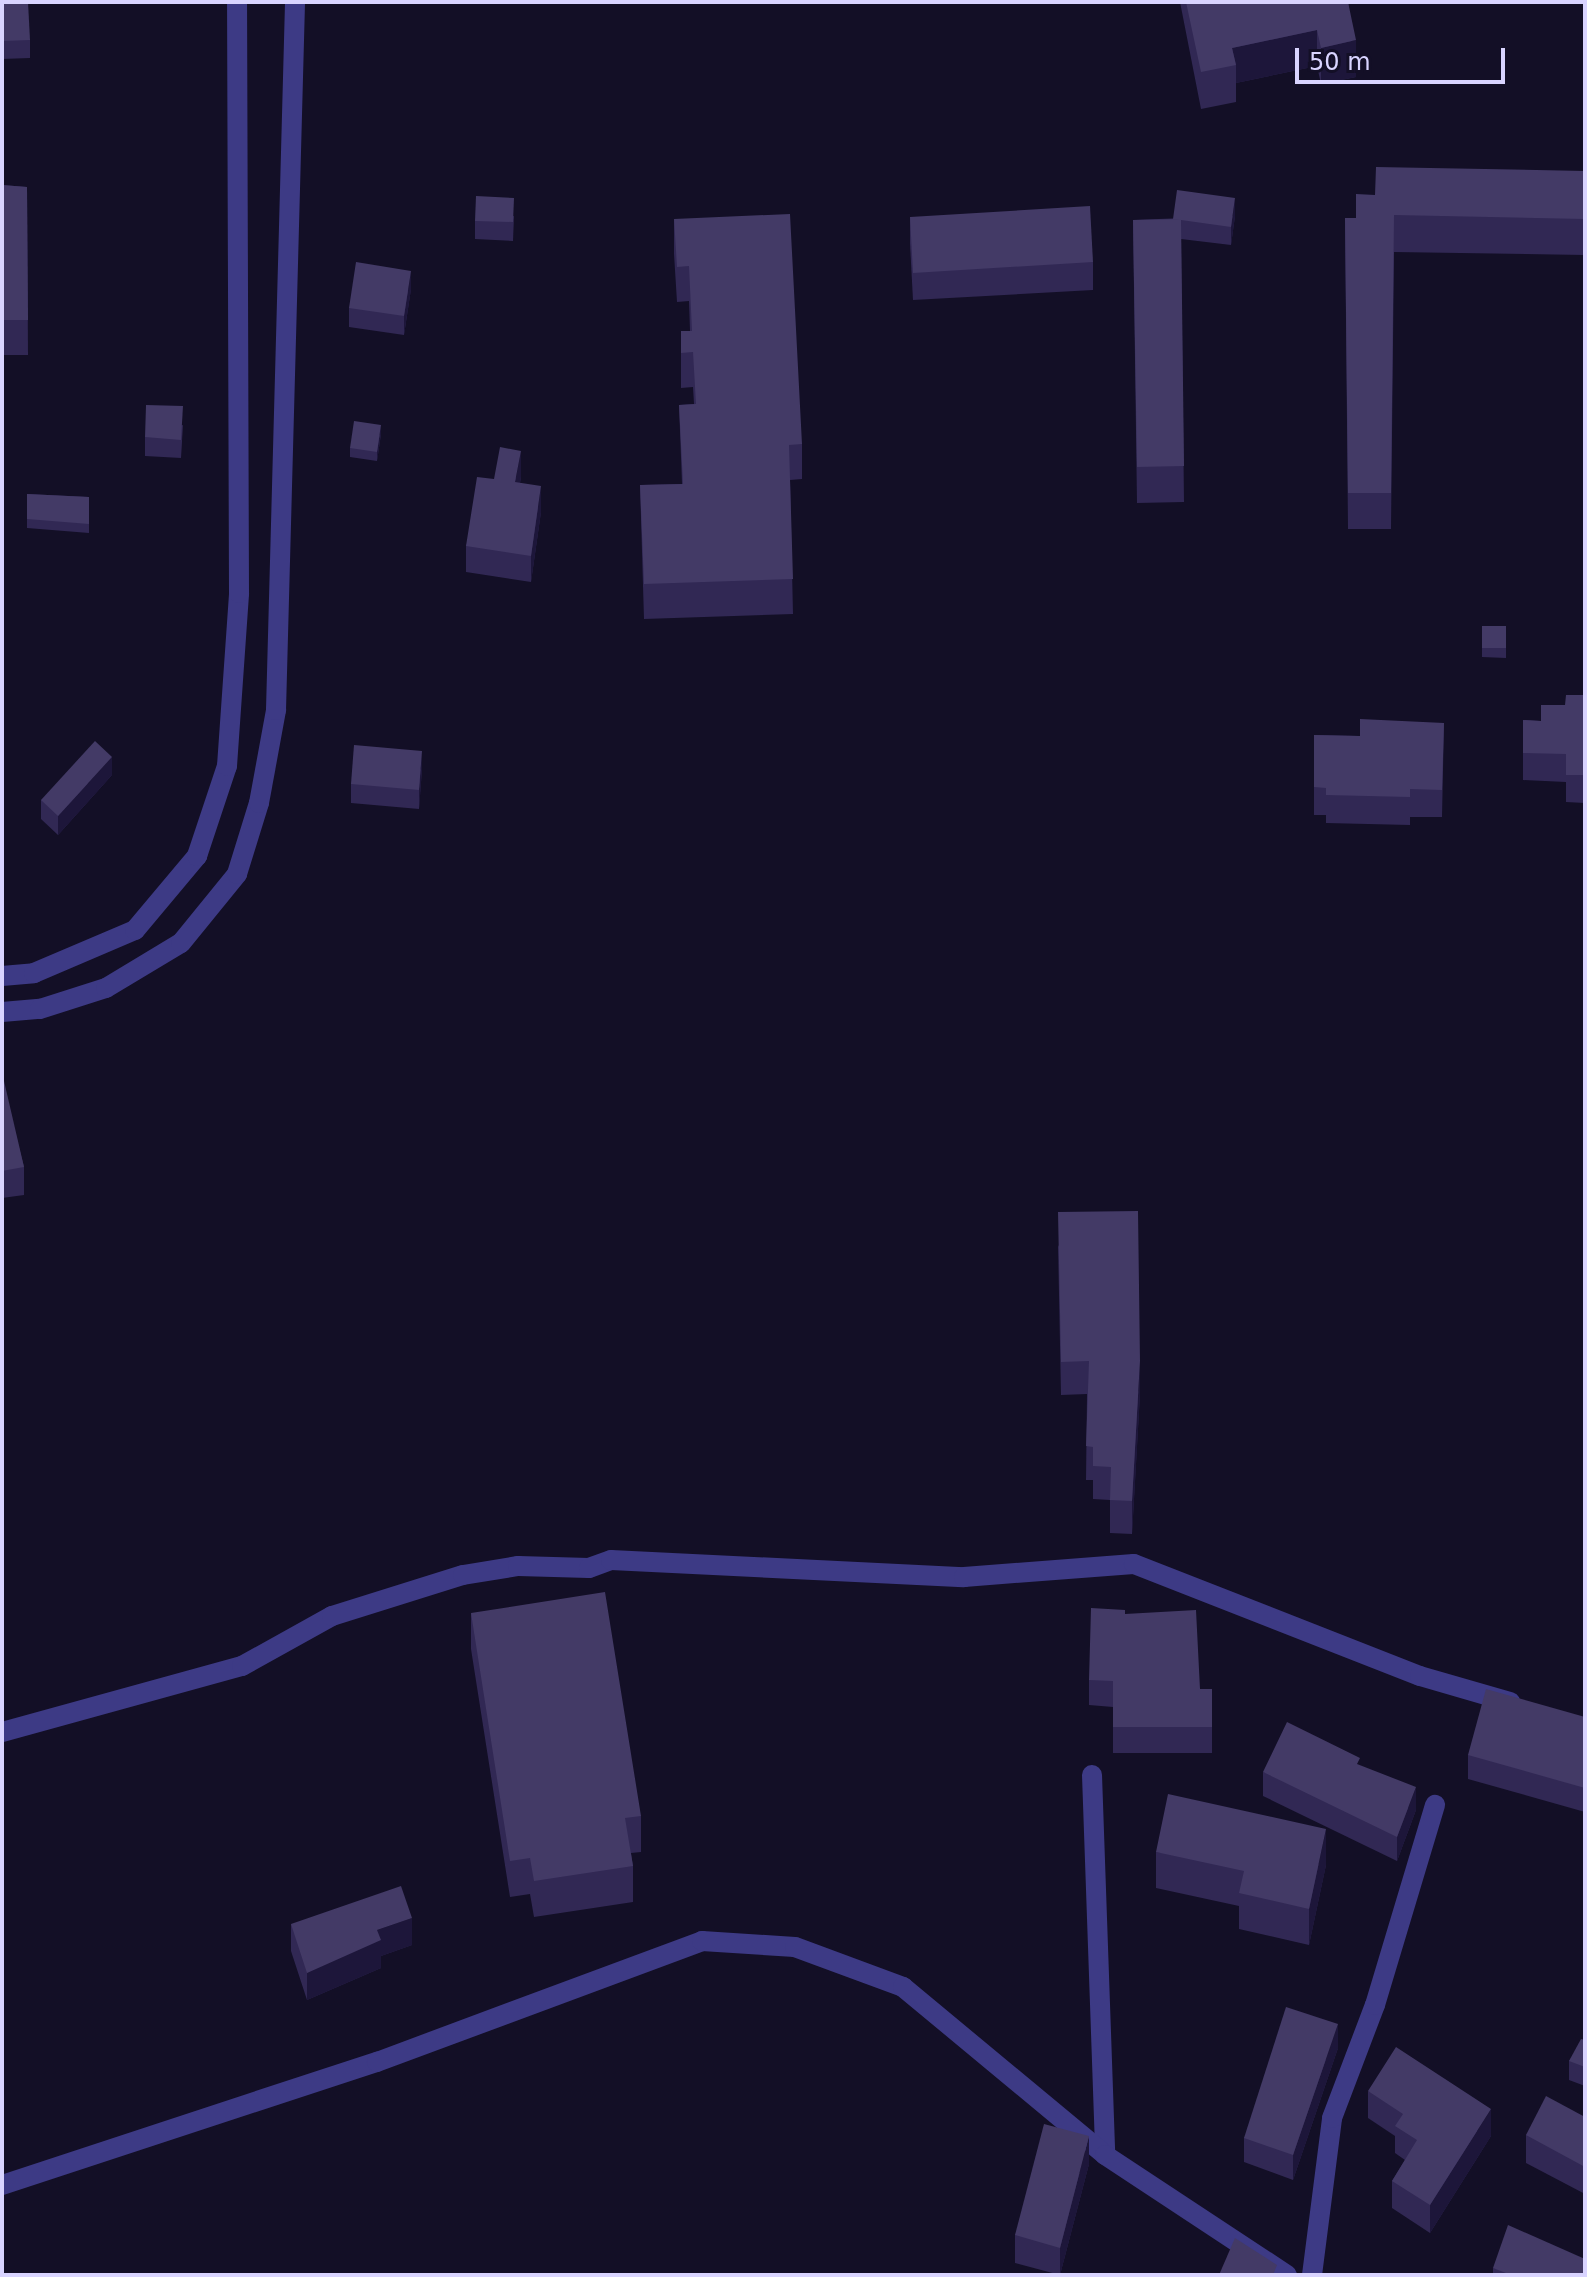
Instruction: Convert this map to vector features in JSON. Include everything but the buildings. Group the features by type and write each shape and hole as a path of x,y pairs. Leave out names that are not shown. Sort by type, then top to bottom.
{"street":[{"path":"2,976 34,973 135,930 197,856 227,766 239,593 237,2"},
{"path":"2,1012 40,1009 106,988 181,943 237,874 259,803 276,710 295,2"},
{"path":"2,1732 242,1666 332,1616 463,1575 518,1566 589,1568 611,1560 964,1577 1134,1564 1420,1676 1532,1709"},
{"path":"1092,1775 1105,2155"},
{"path":"1312,2275 1332,2118 1375,2005 1435,1805"},
{"path":"2,2185 377,2062 702,1941 795,1947 903,1987 1105,2155 1287,2275"}]}
